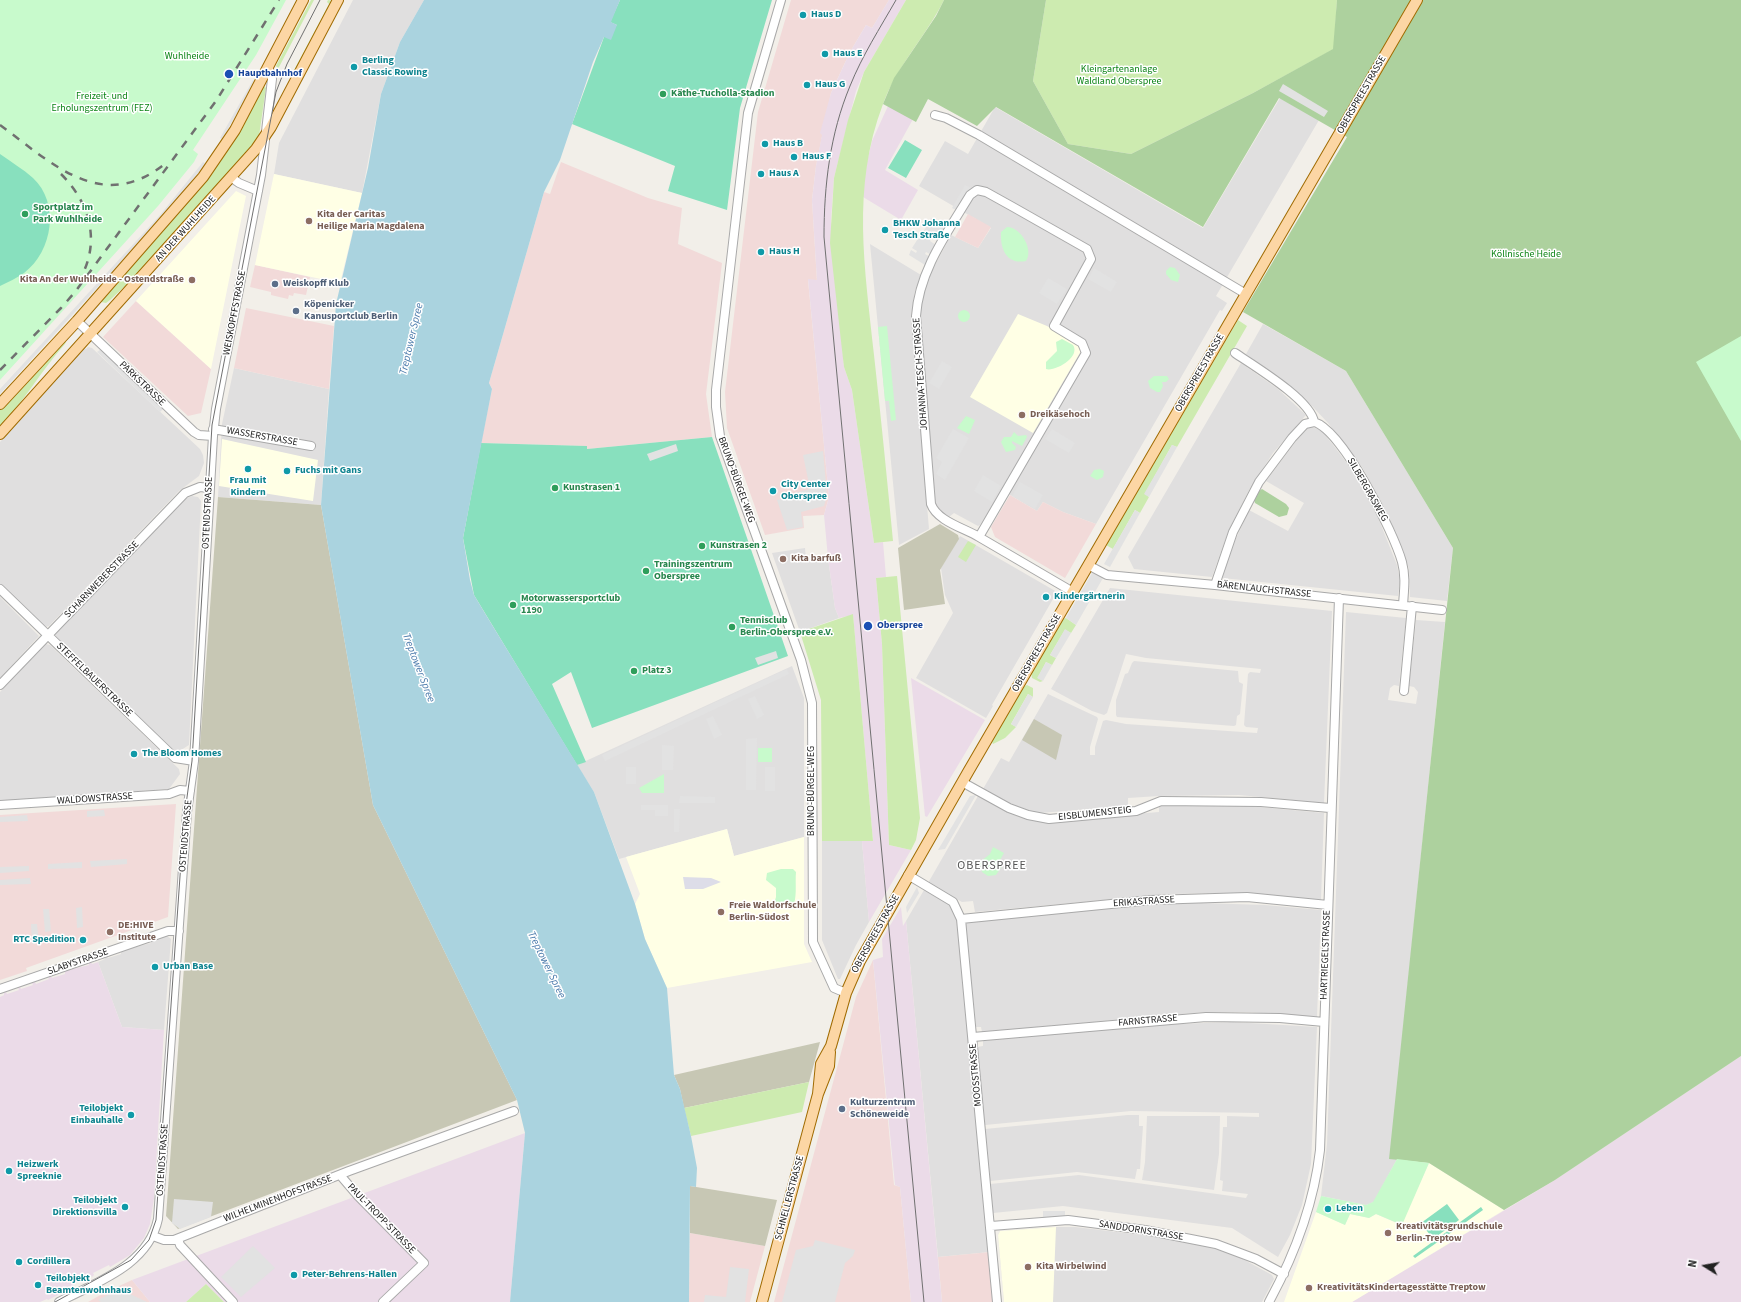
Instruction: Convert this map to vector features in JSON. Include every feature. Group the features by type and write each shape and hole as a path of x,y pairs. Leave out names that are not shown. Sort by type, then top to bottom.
{"main road":[{"name":"AN DER WUHLHEIDE","path":"0,404 77,321 203,177 235,130 303,0"},
{"name":"AN DER WUHLHEIDE","path":"0,434 232,178 265,136 338,0"},
{"name":"OBERSPREESTRASSE","path":"846,993 860,961 908,875 1417,0"},
{"name":"SCHNELLERSTRASSE","path":"762,1302 818,1094 829,1066 831,1046 846,993"}],"street":[{"name":"BRUNO-BÜRGEL-WEG","path":"781,0 748,113 726,292 716,407 720,436 801,660 812,703 813,942 834,988 846,993"},
{"name":"WEISKOPFFSTRASSE","path":"213,432 264,155 272,79 268,67"},
{"path":"935,115 946,118 979,135 1246,294"},
{"path":"232,178 239,183 258,191"},
{"name":"JOHANNA-TESCH-STRASSE","path":"979,537 1086,353 1082,343 1054,326 1091,259 1087,250 986,192 977,190 970,195 933,258 922,283 917,300 916,316 931,504 939,516 979,537 1073,592"},
{"name":"PARKSTRASSE","path":"77,321 194,432 199,435 213,432"},
{"name":"SILBERGRASWEG","path":"1235,353 1292,393 1311,412 1314,422 1318,423 1332,437 1350,459 1382,511 1402,563 1405,579 1403,605"},
{"path":"1215,585 1233,532 1259,482 1299,429 1305,424 1314,422"},
{"name":"WASSERSTRASSE","path":"213,432 311,446"},
{"name":"OSTENDSTRASSE","path":"153,1236 158,1220 160,1203 179,931 190,791 194,761 213,432"},
{"name":"SCHARNWEBERSTRASSE","path":"0,685 185,493 200,487 209,488"},
{"name":"BÄRENLAUCHSTRASSE","path":"1088,565 1107,575 1215,585 1442,610"},
{"name":"STEFFELBAUERSTRASSE","path":"0,589 175,758 194,761"},
{"name":"HARTRIEGELSTRASSE","path":"1269,1302 1284,1274 1307,1218 1317,1174 1339,598"},
{"path":"1404,691 1412,606"},
{"name":"EISBLUMENSTEIG","path":"962,782 1009,808 1028,816 1049,819 1136,811 1161,801 1262,802 1330,808"},
{"name":"WALDOWSTRASSE","path":"0,805 169,794 180,790 190,791"},
{"name":"MOOSSTRASSE","path":"908,875 953,902 960,919 991,1226 997,1302"},
{"name":"ERIKASTRASSE","path":"960,919 1150,900 1247,898 1328,904"},
{"name":"SLABYSTRASSE","path":"0,989 165,931 179,931"},
{"name":"FARNSTRASSE","path":"972,1037 1206,1017 1267,1018 1324,1022"},
{"name":"WILHELMINENHOFSTRASSE","path":"153,1236 168,1241 178,1239 340,1175 514,1111"},
{"name":"PAUL-TROPP-STRASSE","path":"340,1175 424,1263 383,1302"},
{"name":"SANDDORNSTRASSE","path":"991,1226 1068,1220 1145,1230 1216,1244 1256,1259 1284,1274"},
{"path":"59,1302 128,1264 144,1250 153,1236"},
{"path":"178,1239 180,1245 233,1302"}],"shaded area":[{"path":"353,0 424,0 400,42 381,94 362,193 274,174 279,143"},
{"path":"791,0 889,0 872,28 866,25 850,52 831,93 816,166 812,200 817,281 808,280 829,497 824,515 803,516 804,528 765,535 727,428 725,392 758,112"},
{"path":"889,0 906,0 864,72 856,91 834,178 831,220 844,367 852,390 874,543 883,542 886,577 876,578 882,644 889,845 911,850 869,922 862,841 873,841 853,615 839,618 835,608 828,558 824,515 829,497 808,279 817,280 812,200 816,166 822,135 820,133 831,93 850,52 866,25 872,28"},
{"path":"253,80 256,81 222,139 220,138"},
{"path":"1283,84 1328,111 1324,117 1279,91"},
{"path":"1280,98 1319,120 1216,296 1227,303 1222,311 1220,310 1096,524 1063,512 1043,502 1037,511 1002,490 978,526 954,513 949,517 938,510 935,500 920,312 926,282 951,235 978,248 991,228 919,186 945,141 968,154 995,107 1203,228"},
{"path":"888,106 913,119 885,170 918,190 901,220 863,197 865,170 872,141"},
{"path":"203,162 206,164 162,217 0,394 0,389 160,215"},
{"path":"561,162 648,198 682,208 678,244 722,263 706,394 712,437 587,449 587,446 481,443 492,389 489,383 544,192 550,194"},
{"name":"Kita der Caritas Heilige Maria Magdalena","path":"274,174 362,193 340,283 255,265"},
{"path":"965,185 971,188 958,211 952,208"},
{"name":"Kita An der Wuhlheide - Ostendstraße","path":"236,191 246,196 211,369 136,301"},
{"path":"968,214 991,227 978,248 955,237"},
{"path":"931,218 946,225 937,240 932,237 930,241 936,245 930,254 926,252 925,254 930,257 925,265 909,255 911,250 916,253 917,251 912,248 919,237 924,240 925,238 921,236"},
{"path":"870,244 921,275 915,291 911,316 929,529 899,545"},
{"path":"255,265 310,277 306,295 294,293 293,296 289,295 288,299 271,295 271,292 250,287"},
{"path":"1094,268 1117,282 1111,292 1088,279"},
{"path":"1048,278 1067,289 1057,304 1039,293"},
{"path":"136,301 211,369 201,413 188,416 103,337"},
{"path":"246,308 334,326 329,389 234,368"},
{"path":"1018,314 1047,326 1078,344 1081,351 1033,433 970,397"},
{"path":"1263,324 1346,371 1453,548 1447,601 1410,597 1409,569 1402,547 1384,507 1362,467 1328,423 1312,406 1290,386 1246,354"},
{"path":"88,347 92,348 200,449 203,455 204,463 199,476 179,491 49,626 46,627 0,584 0,442 84,348 86,349"},
{"path":"101,349 164,408 160,412 97,352"},
{"path":"942,361 952,367 939,389 929,383"},
{"path":"1241,363 1278,389 1306,415 1273,453 1249,490 1229,530 1212,577 1134,569 1128,557"},
{"path":"234,368 329,389 321,505 218,497 222,424"},
{"path":"1312,427 1321,430 1355,474 1377,515 1397,565 1400,581 1398,596 1222,578 1234,543 1249,510 1288,531 1304,503 1266,481 1297,440 1308,428"},
{"path":"953,429 969,438 945,480 936,474 942,462 936,458"},
{"path":"1052,429 1075,443 1069,453 1045,439"},
{"path":"222,439 318,460 313,501 219,486"},
{"path":"676,444 678,451 650,461 647,454"},
{"path":"1172,445 1177,447 1149,497 1144,494"},
{"path":"823,451 827,495 824,506 801,512 803,527 787,530 777,500 795,496 795,493 810,489 803,455"},
{"path":"983,475 1001,486 992,502 974,491"},
{"path":"1020,482 1043,495 1035,509 1012,496"},
{"path":"1010,495 1037,511 1043,502 1063,512 1096,524 1065,578 995,537 991,527"},
{"path":"192,496 198,497 201,501 189,745 178,752 174,751 56,638 55,634 185,499"},
{"path":"218,497 321,505 373,805 517,1100 178,1229 166,1216"},
{"path":"1135,510 1140,513 1110,567 1104,564"},
{"path":"940,524 958,535 959,539 940,570 945,604 904,610 898,548"},
{"path":"960,536 1057,592 986,718 916,678 953,613 945,595 941,568"},
{"path":"805,548 806,559 828,558 835,608 839,618 800,632 772,553"},
{"path":"1092,573 1103,578 1076,625 1066,618"},
{"path":"1110,588 1332,611 1324,803 1239,795 1159,796 1128,798 1128,806 1040,813 1012,805 983,789 1001,758 1009,762 1048,694 1097,717 1098,719 1090,747 1090,755 1095,755 1095,747 1103,721 1106,720 1126,724 1257,733 1258,728 1246,727 1244,725 1248,674 1250,672 1260,673 1261,669 1146,658 1126,654 1107,713 1104,715 1092,711 1051,689"},
{"path":"0,597 39,636 0,678"},
{"path":"1346,612 1406,618 1399,686 1394,685 1390,688 1388,700 1416,704 1418,692 1414,687 1409,686 1416,620 1445,622 1390,1158 1397,1159 1374,1202 1366,1205 1321,1196 1327,1144"},
{"path":"1065,629 1071,633 1056,658 1050,655"},
{"path":"46,644 50,645 179,769 180,774 169,789 0,801 0,692"},
{"path":"776,651 778,658 758,665 755,658"},
{"path":"1134,661 1238,671 1239,682 1243,684 1240,714 1237,716 1236,725 1117,717 1116,700 1125,674 1128,673"},
{"path":"1046,662 1052,665 1043,681 1037,678"},
{"path":"792,666 804,698 804,837 734,856 727,829 619,859 594,792 577,765"},
{"path":"787,669 789,674 605,761 602,755"},
{"path":"911,678 985,720 927,817 925,816"},
{"path":"1028,694 1033,697 1016,727 1011,724"},
{"path":"755,696 764,715 757,719 748,699"},
{"path":"713,716 722,735 714,739 706,719"},
{"path":"1034,719 1062,735 1056,760 1022,740"},
{"path":"757,738 756,790 746,790 746,739"},
{"path":"662,745 674,746 673,770 662,770"},
{"path":"626,767 636,767 636,784 626,784"},
{"path":"765,767 775,767 775,791 765,791"},
{"path":"976,795 945,849 938,850 970,796"},
{"path":"680,796 715,797 715,803 679,803"},
{"path":"978,796 1019,817 1042,822 1159,812 1159,806 1175,805 1239,805 1324,813 1321,900 1232,893 1168,894 975,912 973,901 962,902 928,883"},
{"path":"176,804 168,917 26,968 27,971 0,980 0,815"},
{"path":"641,805 668,805 668,816 655,816 655,810 641,810"},
{"path":"674,809 680,809 679,832 674,832"},
{"path":"104,810 105,816 87,817 87,811"},
{"path":"27,815 28,821 0,822 0,817"},
{"name":"Freie Waldorfschule Berlin-Südost","path":"727,829 734,856 804,837 804,944 812,962 667,988 645,939 635,904 640,894 626,857"},
{"path":"822,841 862,841 869,922 840,979 838,979 822,940"},
{"path":"127,859 127,864 91,867 90,861"},
{"path":"82,862 82,868 48,869 48,864"},
{"path":"29,866 29,871 0,873 0,867"},
{"path":"683,877 711,878 721,882 703,889 685,889"},
{"path":"30,878 31,884 0,885 0,880"},
{"path":"917,887 919,893 907,913 906,907"},
{"path":"924,890 948,904 956,914 990,1252 938,1257 906,921"},
{"path":"1201,903 1265,905 1321,910 1317,1017 1247,1012 1205,1012 982,1032 981,1027 976,1027 965,922 1137,905"},
{"path":"82,907 83,927 77,928 76,908"},
{"path":"901,907 903,926 906,921 942,1302 911,1302 900,1187 895,1185 873,960 883,957 882,939"},
{"path":"43,909 49,909 51,931 45,932"},
{"path":"31,924 37,924 39,943 32,944"},
{"path":"166,935 171,939 164,1030 122,1027 98,962 105,959 107,956 108,958 121,954 121,951 151,943 151,941"},
{"path":"873,960 894,1185 900,1187 911,1302 774,1302 856,997"},
{"path":"91,962 92,964 98,962 122,1027 164,1030 154,1198 150,1224 144,1238 130,1255 110,1267 109,1265 93,1273 94,1275 92,1277 91,1275 73,1284 74,1286 72,1288 70,1286 63,1290 64,1292 48,1300 47,1299 40,1302 0,1302 0,997 6,992 7,994 19,990 18,988 20,987 21,989 33,985 32,983 35,982 36,984 49,979 48,977 51,976 52,978 65,974 65,971 89,965"},
{"path":"1233,1022 1317,1027 1311,1164 1302,1205 1290,1235 1278,1257 1232,1228 1063,1206 993,1213 990,1184 1079,1175 1246,1198 1248,1194 1222,1191 1223,1181 1220,1180 1223,1127 1227,1127 1227,1116 1259,1117 1259,1113 1131,1111 985,1125 977,1047 983,1046 983,1041 1148,1025"},
{"path":"820,1042 809,1082 684,1108 680,1089 674,1075"},
{"path":"1741,1056 1741,1302 1352,1302 1555,1180"},
{"path":"1139,1115 1139,1126 1143,1126 1140,1169 1137,1169 1135,1179 1077,1172 990,1181 985,1129"},
{"path":"1147,1116 1220,1116 1219,1154 1214,1190 1142,1180 1145,1162"},
{"path":"525,1133 510,1302 224,1302 206,1284 186,1302 150,1302 132,1280"},
{"name":"Kreativitätsgrundschule Berlin-Treptow","path":"1429,1163 1504,1210 1352,1302 1284,1302 1316,1212 1345,1225 1350,1214 1369,1218 1376,1214 1401,1225"},
{"path":"690,1186 777,1200 765,1246 690,1233"},
{"path":"174,1199 213,1202 211,1217 180,1229 172,1223"},
{"path":"1043,1211 1065,1211 1065,1217 1043,1217"},
{"name":"Kita Wirbelwind","path":"1056,1227 1053,1302 1004,1302 998,1235 1000,1231"},
{"path":"1075,1227 1185,1240 1214,1248 1241,1258 1272,1275 1274,1279 1262,1302 1004,1302 998,1235 1000,1231"},
{"path":"690,1233 765,1246 750,1302 689,1302"},
{"path":"815,1240 855,1250 853,1256 845,1263 835,1302 782,1302 796,1250 813,1246"},
{"path":"253,1246 275,1268 241,1297 221,1277"},
{"path":"990,1252 993,1302 942,1302 938,1257"},
{"path":"730,1267 749,1269 745,1302 704,1302 705,1295 726,1297"},
{"path":"132,1280 150,1302 88,1302 104,1293"},
{"path":"119,1289 147,1302 101,1302 98,1300"}],"green space":[{"name":"Freizeit- und Erholungszentrum (FEZ)","path":"0,0 286,0 256,55 193,150 198,154 194,162 158,206 0,380"},
{"path":"311,0 314,0 278,69 276,66"},
{"path":"328,0 333,1 293,77 293,72 329,4 327,2"},
{"name":"Käthe-Tucholla-Stadion","path":"620,0 772,0 740,108 727,210 668,191 675,166 572,124 604,37 617,25 610,22"},
{"path":"906,0 944,0 889,90 873,135 867,166 863,228 864,259 893,541 874,543 852,390 844,367 830,243 834,178 848,120 864,72"},
{"name":"Köllnische Heide","path":"944,0 1046,0 1033,81 1068,144 1131,154 1253,93 1333,49 1337,0 1741,0 1741,1056 1555,1180 1504,1210 1429,1163 1389,1159 1453,548 1346,371 1243,312 1347,137 1279,98 1203,227 996,107 977,126 928,99 916,122 883,104 894,78 936,16"},
{"name":"Kleingartenanlage Waldland Oberspree","path":"1046,0 1337,0 1334,49 1253,93 1131,154 1068,144 1033,81"},
{"path":"264,86 266,88 259,136 248,152 139,273 110,300 106,303 101,302 206,180 240,131"},
{"path":"905,140 922,150 906,178 888,168"},
{"name":"Sportplatz im Park Wuhlheide","path":"0,154 33,178 42,188 50,213 50,227 47,240 34,264 21,275 0,286"},
{"path":"1007,227 1017,231 1025,240 1028,251 1026,261 1019,262 1009,258 1003,249 1001,232"},
{"path":"1170,267 1175,268 1180,275 1178,282 1171,280 1166,274 1166,271"},
{"path":"962,310 966,310 970,316 966,322 962,322 958,318 958,314"},
{"path":"1238,320 1247,326 1177,447 1172,445 1145,494 1149,497 1140,513 1135,510 1113,549 1106,545"},
{"path":"887,326 896,420 891,421 889,401 885,401 878,327"},
{"path":"1741,336 1741,441 1696,362"},
{"path":"1062,339 1073,345 1075,350 1073,354 1066,363 1061,366 1046,369 1046,362 1057,351 1056,342"},
{"path":"63,341 66,342 65,344 0,427 0,410"},
{"path":"1154,376 1167,376 1169,379 1166,382 1162,382 1163,386 1160,392 1150,388 1148,381"},
{"path":"966,416 975,420 969,434 957,428"},
{"path":"1014,432 1018,436 1026,435 1027,437 1022,446 1012,441 1016,447 1015,450 1006,452 1001,442 1004,437 1011,437"},
{"name":"Trainingszentrum Oberspree","path":"712,437 788,656 592,728 571,672 552,684 586,762 577,765 474,595 463,538 481,443 587,446 587,449"},
{"path":"1100,469 1104,471 1103,477 1097,480 1090,476 1094,470"},
{"path":"1262,489 1286,504 1289,508 1287,515 1279,517 1255,503 1254,500 1259,491"},
{"path":"968,541 976,545 966,562 958,557"},
{"path":"897,576 920,818 916,840 911,850 889,845 882,644 876,578"},
{"path":"853,614 873,841 822,841 821,700 800,632"},
{"path":"1066,618 1076,625 1071,633 1065,630 1050,655 1056,658 1052,665 1046,662 1038,678 1043,681 1040,682 1032,678 1031,672 1062,619"},
{"path":"1027,685 1033,688 1033,697 1028,694 1011,724 1016,727 1005,738 993,744 991,740 1023,687"},
{"path":"758,748 772,748 772,762 758,762"},
{"path":"664,774 664,793 642,793 639,788"},
{"path":"993,847 1004,853 1000,860 1002,866 996,875 988,876 982,872 980,862 990,854"},
{"path":"781,869 793,869 796,872 796,892 794,904 790,905 780,903 778,906 774,904 776,888 766,880 767,873"},
{"path":"809,1082 802,1112 691,1136 684,1108"},
{"path":"1397,1159 1429,1163 1402,1225 1376,1214 1369,1218 1350,1214 1345,1225 1316,1212 1321,1196 1366,1205 1373,1202"},
{"path":"1447,1204 1459,1220 1433,1239 1421,1223"},
{"path":"1481,1207 1483,1210 1415,1258 1413,1256"},
{"path":"206,1284 224,1302 186,1302"}],"water":[{"name":"Treptower Spree","path":"424,0 620,0 611,22 617,25 611,40 604,37 593,62 560,160 544,192 489,383 492,389 463,538 474,595 594,792 635,904 645,939 667,988 674,1075 680,1089 697,1168 696,1187 690,1186 689,1302 510,1302 525,1133 517,1100 373,805 321,505 336,304 368,168 381,94 400,42"}],"tram line":[{"path":"55,1302 131,1260 149,1240 156,1220 184,819 192,761 212,425 276,92 287,64 320,0"},
{"path":"896,0 860,64 843,104 833,141 827,179 824,237 924,1302"}],"railway":[{"path":"0,370 75,292 216,101 279,0"},
{"path":"0,125 58,167 78,178 99,184 120,184 143,178 166,163"},
{"path":"61,174 79,197 89,222 91,236 90,249 87,263 81,277"}],"place":[{"name":"Haus D","path":"803,15"},
{"name":"Haus E","path":"825,54"},
{"name":"Berling Classic Rowing","path":"354,67"},
{"name":"Hauptbahnhof","path":"229,74"},
{"name":"Haus G","path":"807,85"},
{"name":"Käthe-Tucholla-Stadion","path":"663,94"},
{"name":"Haus B","path":"765,144"},
{"name":"Haus F","path":"794,157"},
{"name":"Haus A","path":"761,174"},
{"name":"Sportplatz im Park Wuhlheide","path":"25,214"},
{"name":"Kita der Caritas Heilige Maria Magdalena","path":"309,221"},
{"name":"BHKW Johanna Tesch Straße","path":"885,230"},
{"name":"Haus H","path":"761,252"},
{"name":"Kita An der Wuhlheide - Ostendstraße","path":"192,280"},
{"name":"Weiskopff Klub","path":"275,284"},
{"name":"Köpenicker Kanusportclub Berlin","path":"296,311"},
{"name":"Dreikäsehoch","path":"1022,415"},
{"name":"Frau mit Kindern","path":"248,469"},
{"name":"Fuchs mit Gans","path":"287,471"},
{"name":"Kunstrasen 1","path":"555,488"},
{"name":"City Center Oberspree","path":"773,491"},
{"name":"Kunstrasen 2","path":"702,546"},
{"name":"Kita barfuß","path":"783,559"},
{"name":"Trainingszentrum Oberspree","path":"646,571"},
{"name":"Kindergärtnerin","path":"1046,597"},
{"name":"Motorwassersportclub 1190","path":"513,605"},
{"name":"Oberspree","path":"868,626"},
{"name":"Tennisclub Berlin-Oberspree e.V.","path":"732,627"},
{"name":"Platz 3","path":"634,671"},
{"name":"The Bloom Homes","path":"134,754"},
{"name":"Freie Waldorfschule Berlin-Südost","path":"721,912"},
{"name":"DE:HIVE Institute","path":"110,932"},
{"name":"RTC Spedition","path":"83,940"},
{"name":"Urban Base","path":"155,967"},
{"name":"Kulturzentrum Schöneweide","path":"842,1109"},
{"name":"Teilobjekt Einbauhalle","path":"131,1115"},
{"name":"Heizwerk Spreeknie","path":"9,1171"},
{"name":"Teilobjekt Direktionsvilla","path":"125,1207"},
{"name":"Leben","path":"1328,1209"},
{"name":"Kreativitätsgrundschule Berlin-Treptow","path":"1388,1233"},
{"name":"Cordillera","path":"19,1262"},
{"name":"Kita Wirbelwind","path":"1028,1267"},
{"name":"Peter-Behrens-Hallen","path":"294,1275"},
{"name":"Teilobjekt Beamtenwohnhaus","path":"38,1285"},
{"name":"KreativitätsKindertagesstätte Treptow","path":"1309,1288"}],"district":[{"name":"OBERSPREE","path":"992,866"}],"park label":[{"name":"Wuhlheide","path":"187,57"}]}
